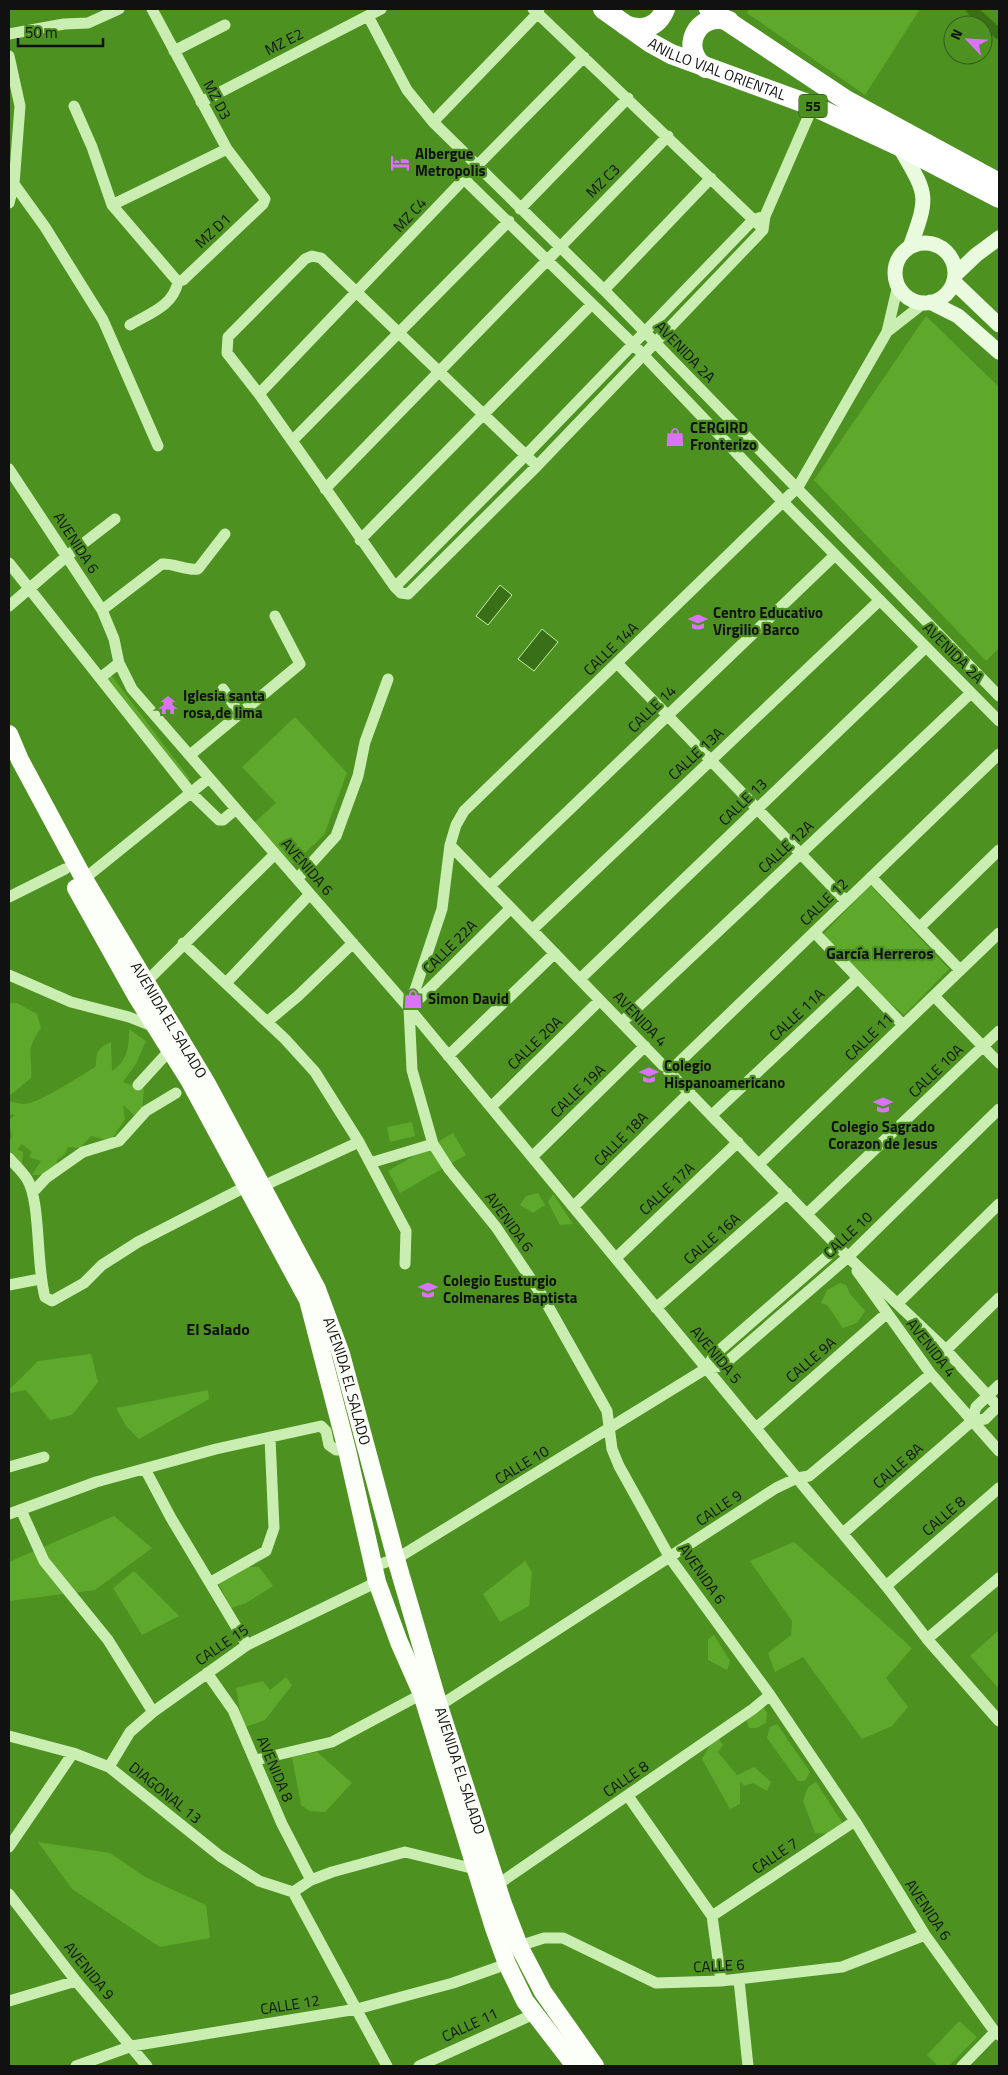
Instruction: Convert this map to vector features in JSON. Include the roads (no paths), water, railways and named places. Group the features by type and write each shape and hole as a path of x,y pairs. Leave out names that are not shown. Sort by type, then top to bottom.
{"highway":[{"name":"ANILLO VIAL ORIENTAL","path":"603,9 662,49 706,68 813,106 899,146 999,198"},
{"path":"624,24 636,29 649,27 659,20 665,9"},
{"name":"ANILLO VIAL ORIENTAL","path":"709,9 846,100 999,183"},
{"path":"706,68 697,61 692,50 694,34 706,21 718,19 729,22"}],"main road":[{"name":"AVENIDA EL SALADO","path":"9,734 20,760 84,879 208,1084 308,1300 348,1450 376,1574 399,1642 422,1694 475,1869 507,1964 525,2001 575,2066"},
{"name":"AVENIDA EL SALADO","path":"9,762 65,869 157,1028 318,1289 341,1354 396,1559 439,1706 518,1946 543,1992 595,2066"}],"street":[{"path":"9,34 64,24 88,23 119,9"},
{"name":"MZ D3","path":"152,9 227,149 265,199"},
{"name":"MZ E2","path":"201,102 381,9"},
{"path":"433,122 537,10 584,58 668,136 764,230"},
{"name":"AVENIDA 2A","path":"368,16 407,90 433,122 476,167 604,290 999,696"},
{"path":"174,51 225,25"},
{"path":"9,56 20,106 14,184 9,203"},
{"name":"MZ C4","path":"259,394 358,293 464,179 584,58"},
{"path":"520,209 628,98"},
{"path":"74,106 92,147 112,205 178,282"},
{"path":"537,466 321,258 312,256 305,259 228,337 227,353 259,394 360,540 401,593 408,594 537,466 764,230 765,216 813,106"},
{"name":"MZ C3","path":"325,489 668,136"},
{"path":"899,146 921,183 924,198 922,214 910,247 898,260 896,268 898,285 908,298 927,303 958,316 999,352"},
{"path":"112,205 227,149"},
{"path":"604,290 711,178"},
{"name":"AVENIDA 2A","path":"464,179 632,343 783,502 999,721"},
{"path":"14,184 45,227 103,320 158,446"},
{"name":"MZ D1","path":"130,325 170,301 176,293 178,282 263,204 265,199"},
{"path":"395,586 526,455 632,343 753,220 765,216"},
{"path":"292,441 508,221"},
{"path":"927,303 945,295 954,278 976,254 999,238"},
{"path":"910,247 927,243 944,250 954,266 954,278 999,325"},
{"name":"CALLE 14A","path":"409,1008 442,909 450,845 456,825 464,811 798,488 887,332 898,285"},
{"name":"CALLE 14A","path":"887,332 927,303"},
{"path":"360,540 592,304"},
{"path":"707,422 720,409"},
{"name":"AVENIDA 6","path":"9,469 102,610 114,640 119,663 132,689 409,1008 412,1070 433,1144 449,1169 496,1227 543,1297 607,1411 612,1449 670,1558 770,1694 855,1821 925,1934 997,2033"},
{"path":"9,606 67,556 115,519"},
{"path":"102,610 162,564 172,563 192,570 198,569 225,534"},
{"name":"CALLE 14","path":"490,886 835,555"},
{"path":"9,563 191,793 219,820 223,820 236,809"},
{"name":"CALLE 13A","path":"532,930 880,600"},
{"path":"190,755 300,664 275,616"},
{"name":"CALLE 13","path":"580,979 926,647"},
{"path":"100,678 119,663"},
{"path":"618,664 846,901"},
{"path":"297,879 336,836 358,776 365,742 388,679"},
{"path":"223,689 240,714"},
{"name":"CALLE 12A","path":"622,1022 971,693"},
{"name":"CALLE 12","path":"670,1072 999,754"},
{"path":"84,879 209,778"},
{"name":"AVENIDA 4","path":"450,845 838,1247 946,1350 999,1406"},
{"path":"920,927 999,850"},
{"path":"146,982 183,943 275,854"},
{"path":"9,897 65,869"},
{"path":"871,877 960,970"},
{"path":"226,983 310,894"},
{"name":"CALLE 22A","path":"409,1008 511,908"},
{"path":"814,932 903,1025"},
{"name":"CALLE 11","path":"759,1164 999,933"},
{"path":"183,943 267,1022 315,1072 359,1142 406,1231 405,1264"},
{"path":"267,1022 298,996 353,943"},
{"path":"448,1056 555,953"},
{"path":"9,974 71,1002 129,1017 157,1028"},
{"name":"CALLE 11A","path":"712,1115 858,978"},
{"path":"934,996 999,1064"},
{"name":"CALLE 20A","path":"491,1108 600,1000"},
{"name":"AVENIDA 5","path":"409,1008 843,1533 927,1638 999,1721"},
{"name":"CALLE 10A","path":"807,1214 999,1031"},
{"name":"CALLE 19A","path":"532,1157 646,1046"},
{"path":"138,1084 170,1050"},
{"name":"CALLE 18A","path":"573,1207 690,1092"},
{"path":"33,1192 46,1178 83,1152 119,1141 146,1111 176,1093"},
{"name":"CALLE 10","path":"376,1574 396,1559 609,1430 707,1368 722,1366 848,1257 999,1109"},
{"path":"9,1158 27,1178 33,1192 40,1279 45,1297 52,1301 84,1283 102,1265 138,1242 255,1186 359,1142"},
{"name":"CALLE 17A","path":"616,1258 738,1142"},
{"path":"370,1163 433,1144"},
{"name":"CALLE 16A","path":"656,1308 787,1193"},
{"path":"898,1303 999,1204"},
{"name":"CALLE 10","path":"707,1368 714,1355 838,1247"},
{"name":"AVENIDA 4","path":"848,1257 886,1314 931,1374 999,1451"},
{"path":"9,1285 40,1279"},
{"path":"946,1350 999,1298"},
{"name":"CALLE 9A","path":"756,1428 886,1314"},
{"name":"CALLE 9","path":"439,1706 776,1488 797,1478 809,1476 931,1374"},
{"name":"CALLE 8A","path":"843,1533 972,1421 976,1408 999,1385"},
{"name":"CALLE 8A","path":"972,1421 985,1419 999,1406"},
{"path":"9,1514 96,1482 216,1450 321,1426 326,1431 329,1445 336,1450 348,1450"},
{"path":"212,1582 266,1551 270,1542 274,1528 270,1438"},
{"path":"9,1467 44,1457"},
{"path":"145,1469 171,1518 212,1582 247,1645"},
{"name":"CALLE 8","path":"886,1586 999,1488"},
{"path":"20,1510 44,1561 108,1640 153,1712"},
{"name":"CALLE 15","path":"109,1767 130,1732 153,1712 247,1645 376,1574"},
{"path":"927,1638 999,1578"},
{"name":"AVENIDA 8","path":"207,1673 233,1710 282,1824 311,1880"},
{"path":"256,1760 332,1742 422,1694"},
{"name":"CALLE 8","path":"497,1886 753,1709 770,1694"},
{"name":"DIAGONAL 13","path":"9,1736 73,1753 109,1767 220,1856 259,1882 293,1892"},
{"path":"9,1846 73,1753"},
{"path":"628,1796 712,1916 721,1981"},
{"name":"CALLE 7","path":"712,1916 855,1821"},
{"path":"387,2066 293,1892 311,1880 405,1852 475,1869"},
{"name":"AVENIDA 9","path":"9,1894 76,1981 147,2066"},
{"name":"CALLE 6","path":"518,1946 544,1938 564,1938 656,1983 740,1980 842,1967 925,1934"},
{"name":"CALLE 12","path":"76,2066 132,2046 357,2009 453,1983 507,1964"},
{"path":"740,1980 748,2066"},
{"path":"9,2002 76,1981"},
{"name":"CALLE 11","path":"419,2066 534,2014"},
{"path":"962,2066 997,2033"}],"waterway":[{"path":"971,9 999,34"}],"place":[{"name":"Albergue Metropolis","path":"400,163"},
{"name":"CERGIRD Fronterizo","path":"675,437"},
{"name":"Centro Educativo Virgilio Barco","path":"698,622"},
{"name":"Iglesia santa rosa,de lima","path":"168,705"},
{"name":"Simon David","path":"413,999"},
{"name":"Colegio Hispanoamericano","path":"649,1075"},
{"name":"Colegio Sagrado Corazon de Jesus","path":"883,1105"},
{"name":"Colegio Eusturgio Colmenares Baptista","path":"428,1290"}],"district":[{"name":"García Herreros","path":"880,953"},
{"name":"El Salado","path":"218,1329"}]}
